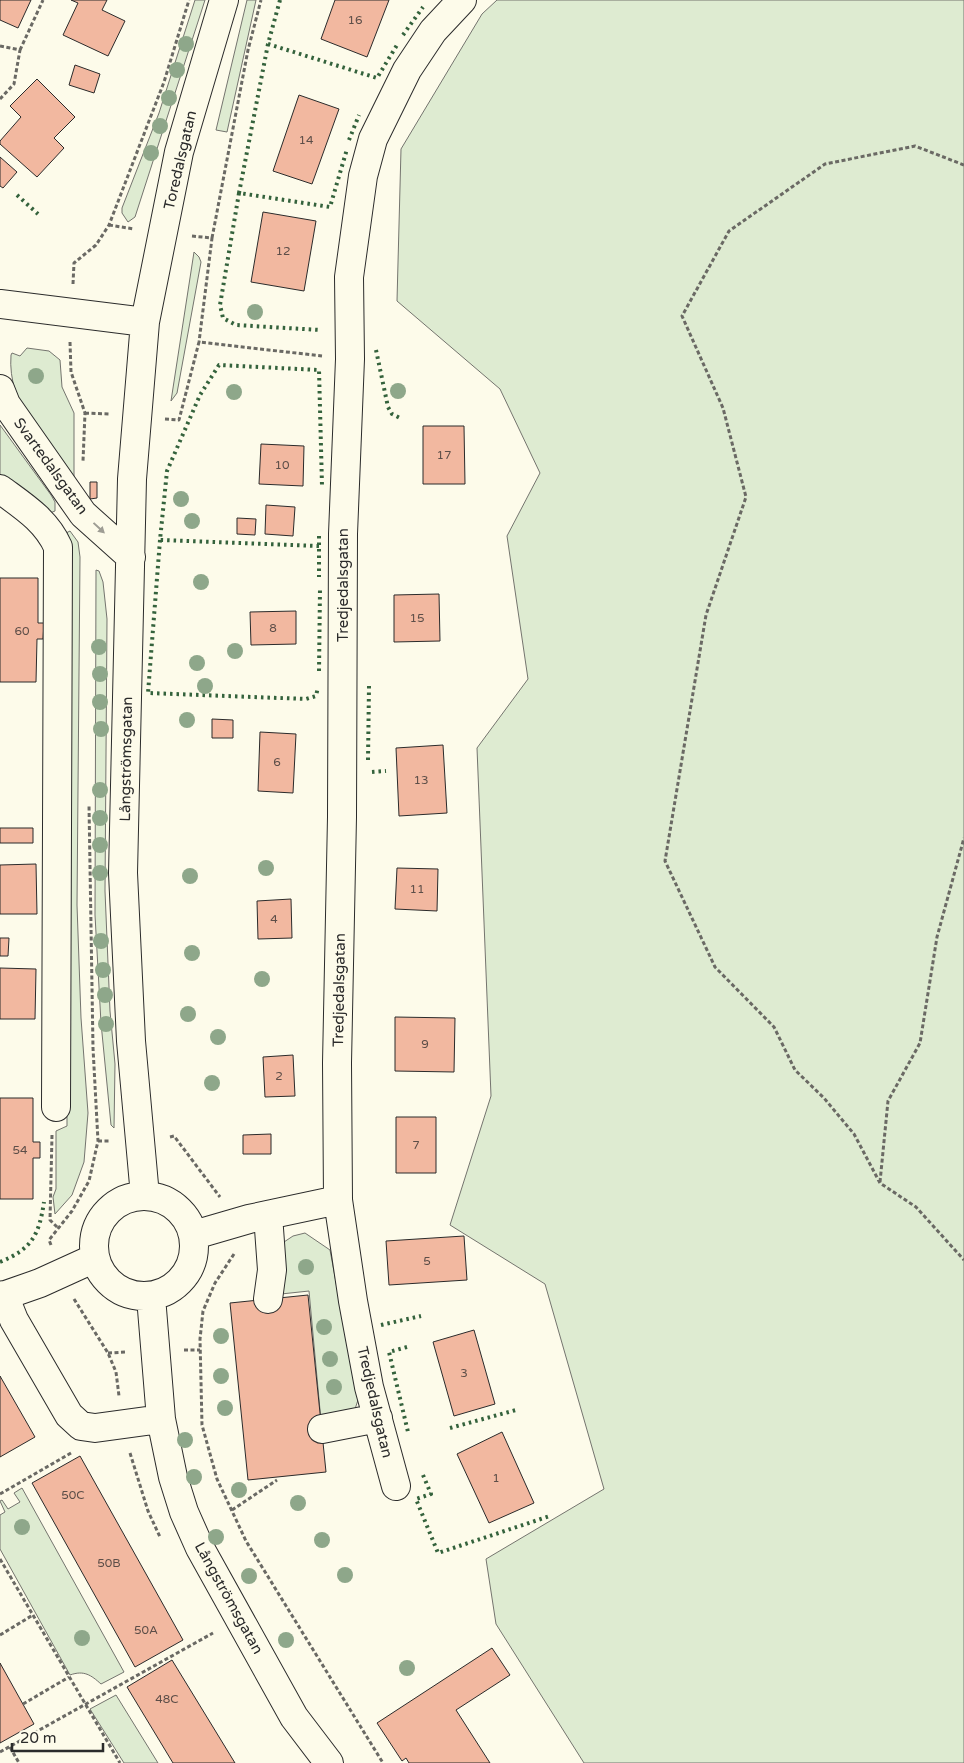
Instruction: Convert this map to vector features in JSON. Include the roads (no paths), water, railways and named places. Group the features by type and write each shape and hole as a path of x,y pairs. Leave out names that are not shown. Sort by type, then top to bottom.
{"street":[{"name":"Toredalsgatan","path":"145,322 179,152 224,0"},
{"name":"Tredjedalsgatan","path":"396,1486 378,1418 354,1306 338,1200 337,1063 342,817 343,534 350,359 349,277 362,176 374,139 407,70 434,31 462,0"},
{"path":"0,304 145,322"},
{"name":"Långströmsgatan","path":"145,322 132,479 123,873 131,1040 145,1196"},
{"name":"Svartedalsgatan","path":"0,389 6,404 84,514 131,557"},
{"path":"0,489 36,515 53,536 58,547 56,1108"},
{"path":"158,1197 171,1203 181,1211 190,1223 194,1235 195,1250 186,1276 176,1286 164,1293 150,1297 122,1292 100,1272 95,1258 94,1243 97,1228 104,1215 115,1204 129,1198 158,1197"},
{"path":"194,1235 268,1215 338,1200"},
{"path":"268,1215 272,1270 268,1299"},
{"path":"95,1258 62,1274 2,1296 64,1408 81,1426 95,1428 161,1419"},
{"name":"Långströmsgatan","path":"150,1297 161,1419 173,1477 184,1512 200,1548 294,1717 329,1763"},
{"path":"322,1429 378,1418"}]}
